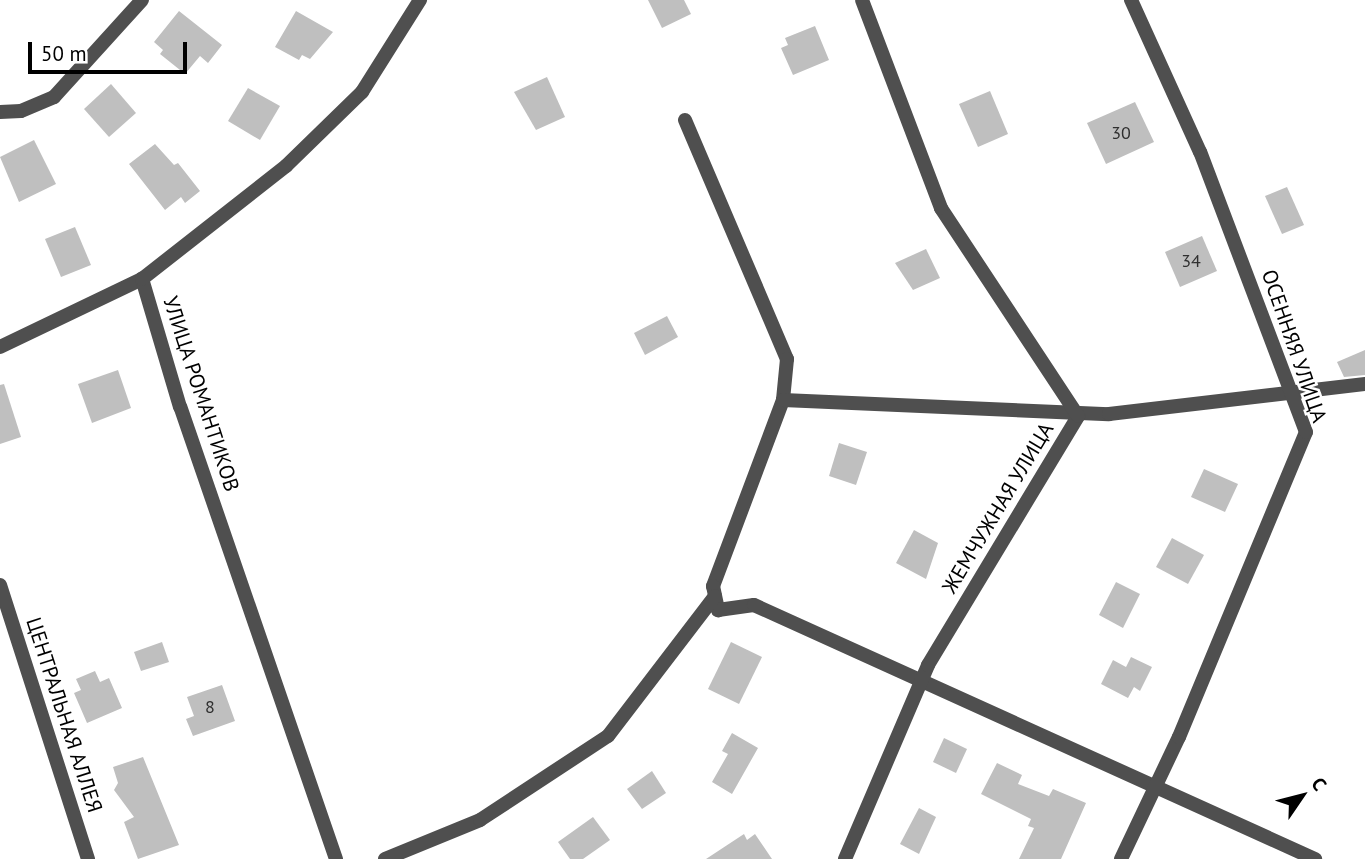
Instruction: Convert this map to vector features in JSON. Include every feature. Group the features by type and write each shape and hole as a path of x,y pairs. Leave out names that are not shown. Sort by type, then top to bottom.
{"street":[{"path":"0,113 21,111 54,97 142,0"},
{"name":"УЛИЦА РОМАНТИКОВ","path":"336,859 180,407 142,279 286,166 362,92 420,0"},
{"name":"ЖЕМЧУЖНАЯ УЛИЦА","path":"845,859 921,682 1079,416 941,208 862,0"},
{"name":"ОСЕННЯЯ УЛИЦА","path":"1121,859 1155,787 1306,432 1200,152 1130,0"},
{"path":"685,120 787,359 783,400 713,586 718,610 754,605 1315,859"},
{"path":"0,347 142,279"},
{"path":"783,400 1109,414 1365,384"},
{"name":"ЦЕНТРАЛЬНАЯ АЛЛЕЯ","path":"0,585 88,859"},
{"path":"385,859 480,820 608,736 715,596"}],"building":[{"path":"648,0 684,0 691,14 662,28"},
{"path":"179,11 222,45 208,63 200,56 185,74 160,54 163,50 154,42"},
{"path":"296,11 333,32 310,59 302,55 299,60 275,47"},
{"path":"815,26 829,60 793,75 781,48 788,45 785,38"},
{"path":"547,77 565,117 536,130 514,92"},
{"path":"111,84 136,113 109,137 84,109"},
{"path":"248,88 280,106 260,140 228,121"},
{"path":"990,91 1008,134 978,147 959,104"},
{"path":"1135,102 1154,142 1106,164 1087,123"},
{"path":"34,140 56,184 19,202 0,157"},
{"path":"155,144 174,165 178,163 200,191 185,203 181,197 165,210 129,164"},
{"path":"1287,187 1304,225 1282,234 1265,196"},
{"path":"75,227 91,265 61,277 45,239"},
{"path":"1202,236 1217,271 1180,287 1165,252"},
{"path":"926,249 940,278 913,290 895,263"},
{"path":"667,316 678,337 645,355 634,333"},
{"path":"1365,350 1365,375 1344,377 1337,362"},
{"path":"118,370 131,408 92,423 78,384"},
{"path":"4,384 21,437 0,444 0,385"},
{"path":"839,443 867,452 856,485 829,476"},
{"path":"1204,469 1238,484 1225,512 1191,497"},
{"path":"914,530 938,543 926,579 896,563"},
{"path":"1172,538 1204,555 1188,584 1156,567"},
{"path":"1116,582 1140,594 1123,628 1099,615"},
{"path":"162,642 169,662 141,671 134,652"},
{"path":"731,642 762,657 739,704 708,689"},
{"path":"1131,657 1152,667 1140,691 1134,687 1128,698 1101,684 1113,660 1126,667"},
{"path":"95,671 100,682 109,678 122,708 87,723 74,693 81,690 76,679"},
{"path":"222,685 235,721 193,736 186,719 194,716 187,697"},
{"path":"732,733 758,748 732,794 712,782 728,754 722,751"},
{"path":"944,738 967,749 956,773 933,762"},
{"path":"143,757 179,845 138,859 124,822 134,817 114,790 118,783 113,767"},
{"path":"997,763 1022,775 1018,784 1049,796 1053,789 1086,803 1061,859 1019,859 1034,828 1028,826 1031,819 981,794"},
{"path":"652,771 666,793 642,809 627,789"},
{"path":"919,808 936,817 919,854 900,844"},
{"path":"593,817 610,840 583,859 570,859 558,842"},
{"path":"744,834 747,840 755,834 772,859 706,859"}]}
